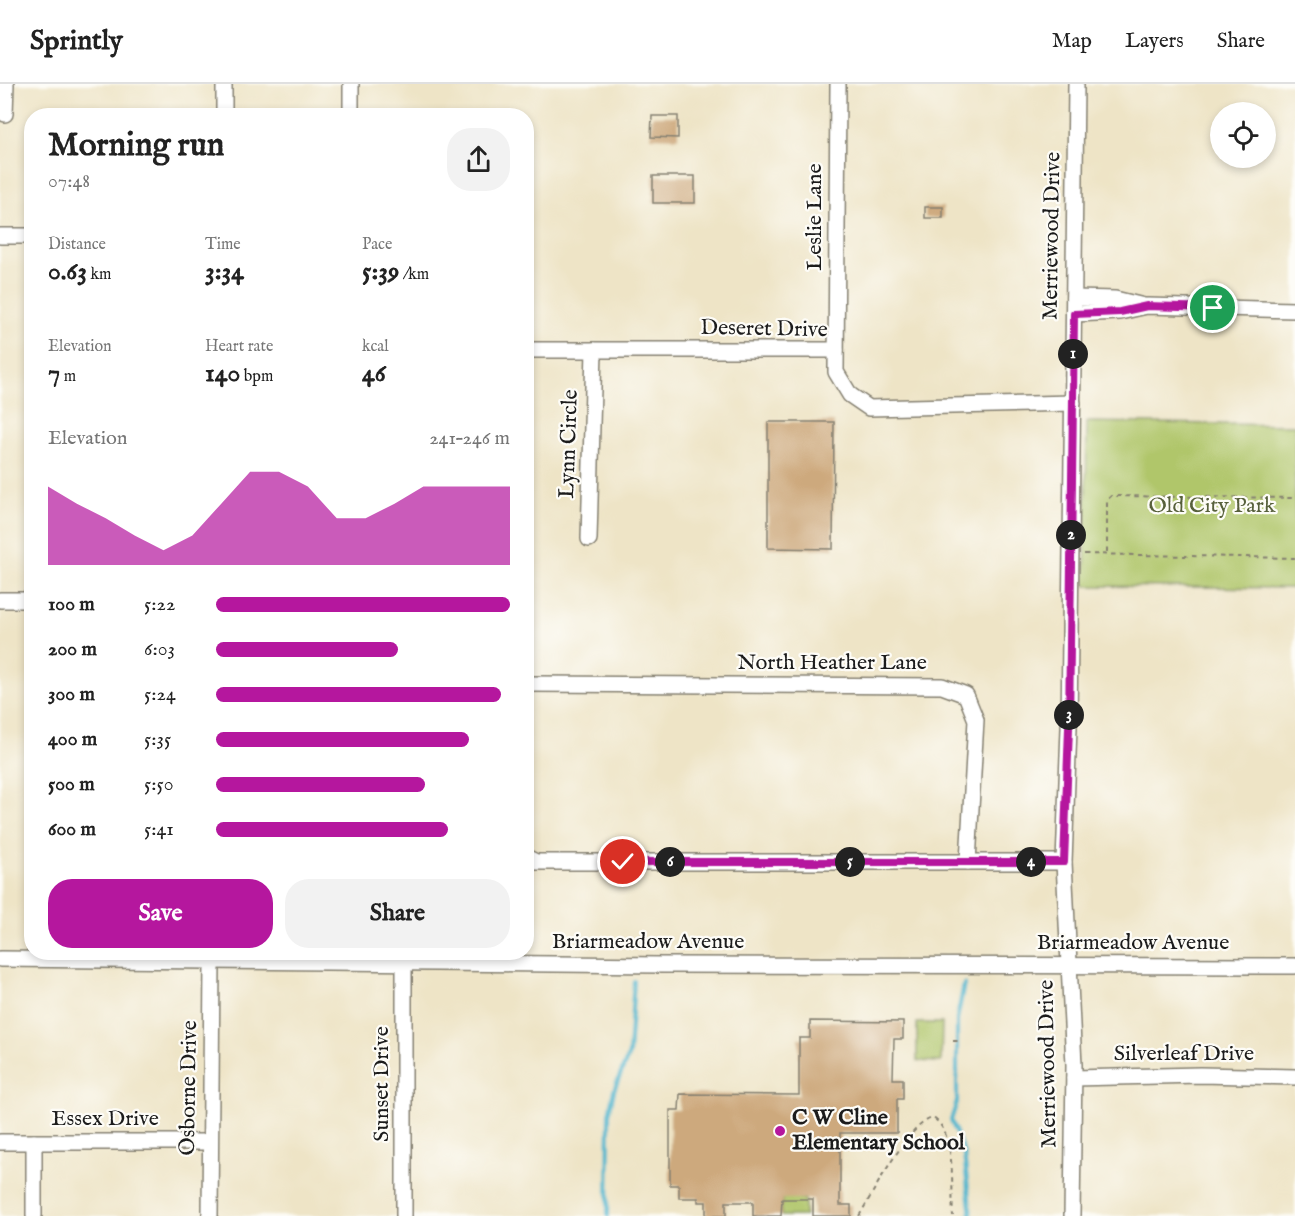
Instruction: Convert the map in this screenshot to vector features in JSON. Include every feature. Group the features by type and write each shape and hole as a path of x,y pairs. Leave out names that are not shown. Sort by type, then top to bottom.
{"street":[{"path":"5,114 6,84"},
{"path":"224,84 224,108"},
{"path":"351,84 351,108"},
{"name":"Leslie Lane","path":"836,350 838,84"},
{"name":"Merriewood Drive","path":"1072,1216 1074,1078 1064,862 1071,555 1076,84"},
{"path":"0,236 24,236"},
{"path":"1074,306 1120,312 1147,306 1295,310"},
{"name":"Deseret Drive","path":"534,350 836,350 836,372 850,395 869,408 1073,403"},
{"name":"Lynn Circle","path":"589,539 594,350"},
{"path":"0,600 24,600"},
{"name":"North Heather Lane","path":"534,684 942,687 966,694 976,720 968,862"},
{"path":"534,861 1064,862"},
{"name":"Briarmeadow Avenue","path":"0,959 24,959"},
{"name":"Briarmeadow Avenue","path":"106,960 276,960"},
{"name":"Sunset Drive","path":"404,960 404,1216"},
{"name":"Briarmeadow Avenue","path":"534,960 1069,966 1295,966"},
{"name":"Osborne Drive","path":"210,1216 212,961"},
{"name":"Silverleaf Drive","path":"1074,1078 1200,1075 1295,1077"},
{"name":"Essex Drive","path":"0,1142 210,1142"},
{"path":"34,1142 34,1216"}],"path":[{"path":"1295,498 1111,496 1107,500 1107,552 1109,556 1295,558"},
{"path":"1071,555 1107,552"},
{"path":"953,1041 962,1041"},
{"path":"859,1216 909,1138 926,1120 933,1118 944,1128 950,1147 953,1216"}],"green space":[{"name":"Old City Park","path":"1087,422 1295,425 1295,588 1085,586"},
{"path":"917,1023 942,1023 941,1062 917,1061"},
{"path":"782,1197 805,1199 805,1216 781,1216"}],"building":[{"path":"652,116 678,116 678,138 651,137"},
{"path":"653,176 695,176 695,203 653,203"},
{"path":"925,207 943,207 943,218 925,218"},
{"path":"768,422 834,422 833,549 768,548"},
{"path":"810,1021 903,1022 903,1039 894,1039 893,1079 903,1079 903,1099 897,1099 897,1133 840,1133 840,1205 851,1205 851,1216 813,1216 813,1199 782,1199 781,1216 753,1216 753,1202 726,1202 726,1216 706,1216 706,1202 698,1202 698,1198 679,1198 679,1185 670,1185 670,1110 679,1110 680,1094 799,1095 799,1038 810,1038"}],"waterway":[{"path":"608,1216 609,1114 614,1090 629,1054 634,981"},
{"path":"964,984 957,1019 957,1102 951,1120 964,1154 971,1216"}],"place":[{"name":"C W Cline Elementary School","path":"780,1131"}],"route":[{"path":"623,862 1064,862 1069,728 1074,314 1120,312 1147,306 1213,308"}]}
